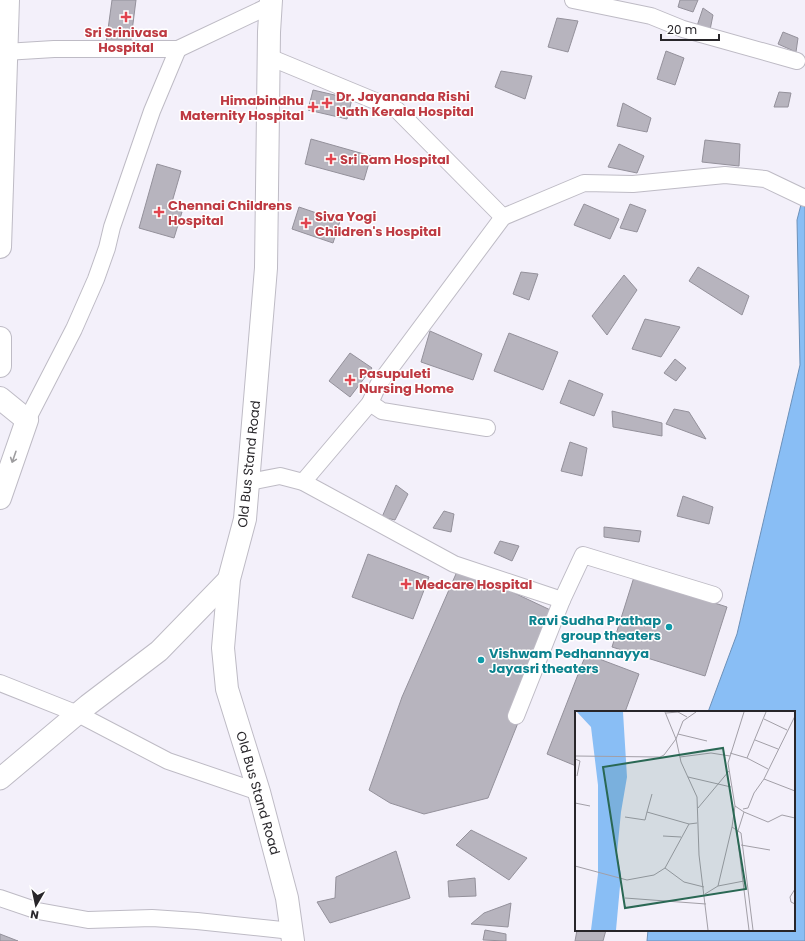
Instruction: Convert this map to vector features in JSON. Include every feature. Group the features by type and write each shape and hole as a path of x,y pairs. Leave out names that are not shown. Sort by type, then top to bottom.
{"main road":[{"path":"0,247 5,52 8,0"},
{"name":"Old Bus Stand Road","path":"271,2 266,268 245,519 229,580 223,648 227,689 259,792 287,898 292,936"},
{"path":"0,338 0,366"},
{"path":"0,398 27,420 0,498"}],"street":[{"path":"573,0 651,16 683,29 797,61"},
{"path":"5,52 54,49 178,49 271,2"},
{"path":"27,420 74,329 96,279 107,248 112,226 152,111 178,49"},
{"path":"269,57 398,110 503,218"},
{"path":"303,482 370,403 378,386 503,218 584,183 633,184 725,175 765,179 805,198"},
{"path":"370,403 382,411 487,428"},
{"path":"249,482 280,476 303,482 454,564 562,600"},
{"path":"516,716 562,600 583,554 714,595"},
{"path":"0,779 78,714 159,651 229,580"},
{"path":"0,683 78,714 168,760 259,792"},
{"path":"0,898 38,912 88,920 152,918 197,921 292,936"}],"water":[{"path":"805,189 805,941 647,941 648,931 795,931 795,711 708,711 737,634 800,365 797,220"}],"building":[{"path":"112,0 136,0 130,47 106,44"},
{"path":"680,0 698,0 693,12 678,7"},
{"path":"703,8 713,15 710,30 697,26"},
{"path":"557,18 578,21 568,52 548,47"},
{"path":"783,32 798,38 796,52 778,44"},
{"path":"666,51 684,58 675,85 657,79"},
{"path":"501,71 532,76 525,99 495,87"},
{"path":"313,90 352,99 347,119 308,110"},
{"path":"779,92 791,93 788,107 774,107"},
{"path":"623,103 651,118 647,132 617,126"},
{"path":"311,139 371,156 364,180 305,164"},
{"path":"705,140 740,144 739,166 702,162"},
{"path":"619,144 644,156 637,173 608,167"},
{"path":"157,164 181,171 170,209 182,212 174,238 139,228"},
{"path":"584,204 619,219 610,239 574,225"},
{"path":"630,204 646,210 637,232 620,228"},
{"path":"299,207 340,221 333,243 292,229"},
{"path":"698,267 749,296 742,315 689,281"},
{"path":"521,272 538,274 529,300 513,294"},
{"path":"624,275 637,290 607,335 592,316"},
{"path":"645,319 680,327 661,357 632,349"},
{"path":"430,331 482,354 473,380 421,362"},
{"path":"509,333 558,352 543,390 494,371"},
{"path":"350,353 372,368 350,397 329,381"},
{"path":"675,359 686,368 676,381 664,373"},
{"path":"569,380 603,394 594,416 560,403"},
{"path":"674,409 689,412 706,439 666,424"},
{"path":"612,411 662,423 662,436 613,427"},
{"path":"570,442 587,448 582,476 561,471"},
{"path":"396,485 408,494 395,520 382,517"},
{"path":"683,496 713,507 709,524 677,516"},
{"path":"444,511 454,514 451,532 433,528"},
{"path":"604,527 641,531 639,542 604,537"},
{"path":"500,541 519,546 512,561 494,553"},
{"path":"368,554 429,577 413,619 352,597"},
{"name":"Vishwam Pedhannayya Jayasri theaters","path":"459,567 561,615 488,798 424,814 390,803 369,790 402,697"},
{"name":"Ravi Sudha Prathap group theaters","path":"634,577 727,607 705,676 612,647"},
{"path":"586,654 639,674 625,711 575,711 575,766 547,754"},
{"path":"471,830 527,858 509,880 456,845"},
{"path":"396,851 410,898 330,923 317,902 335,898 336,877"},
{"path":"475,878 476,896 449,897 448,881"},
{"path":"511,903 508,927 471,924 484,913"},
{"path":"485,930 506,934 506,941 483,940"},
{"path":"577,931 606,931 603,941 575,941"},
{"path":"0,934 18,941 0,941"}],"place":[{"name":"Sri Srinivasa Hospital","path":"126,17"},
{"name":"Dr. Jayananda Rishi Nath Kerala Hospital","path":"327,103"},
{"name":"Himabindhu Maternity Hospital","path":"313,107"},
{"name":"Sri Ram Hospital","path":"331,159"},
{"name":"Chennai Childrens Hospital","path":"159,212"},
{"name":"Siva Yogi Children's Hospital","path":"306,223"},
{"name":"Pasupuleti Nursing Home","path":"350,380"},
{"name":"Medcare Hospital","path":"406,584"},
{"name":"Ravi Sudha Prathap group theaters","path":"669,627"},
{"name":"Vishwam Pedhannayya Jayasri theaters","path":"481,660"}]}
